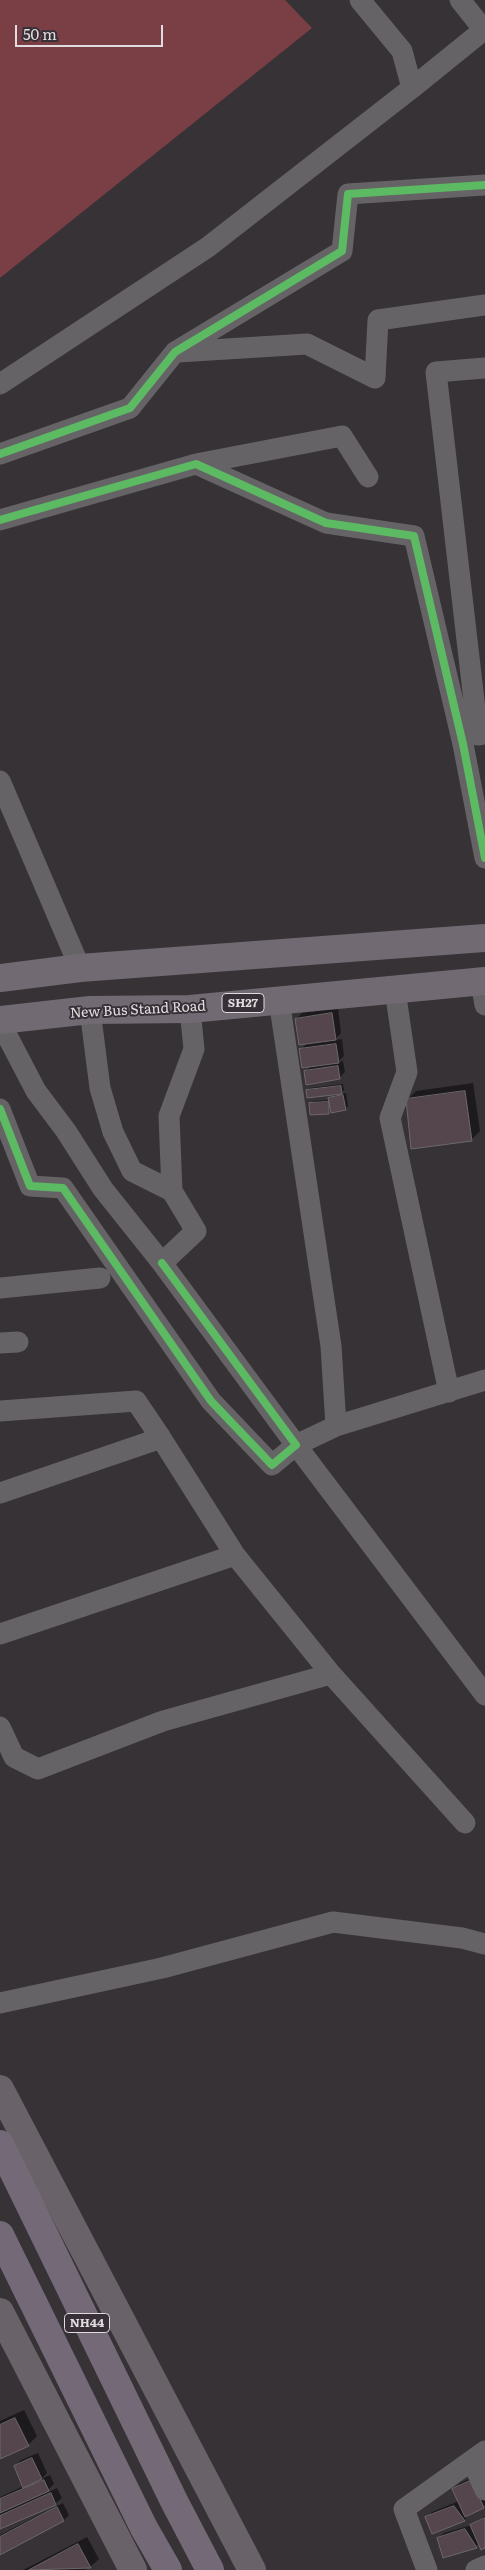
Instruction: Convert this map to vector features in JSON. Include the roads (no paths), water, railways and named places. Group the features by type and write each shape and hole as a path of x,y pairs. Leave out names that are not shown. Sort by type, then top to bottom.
{"highway":[{"name":"NH44","path":"0,2144 174,2501 210,2570"},
{"name":"NH44","path":"0,2235 144,2528 168,2570"}],"main road":[{"path":"0,978 80,968 485,938"},
{"name":"New Bus Stand Road","path":"0,1021 90,1010 190,1009 395,990 484,989"}],"street":[{"path":"360,0 402,51 412,88"},
{"path":"0,384 208,247 412,88 484,29 460,0"},
{"path":"0,454 130,408 176,352 342,251 348,194 485,185"},
{"path":"176,352 306,344 375,378 378,320 485,306"},
{"path":"485,368 436,372 478,735 485,734"},
{"path":"0,520 196,464 342,436 368,477"},
{"path":"196,464 326,523 414,536 464,744 485,858"},
{"path":"0,781 80,968"},
{"path":"395,990 407,1072 390,1118 449,1392"},
{"path":"279,1000 331,1346 336,1426"},
{"path":"162,1263 196,1231 172,1190 169,1116 194,1049 190,1009"},
{"path":"90,1010 100,1088 113,1132 132,1171 172,1190"},
{"path":"0,1021 36,1091 66,1130 102,1188 162,1263 296,1445 485,1695"},
{"path":"0,1110 30,1186 63,1188 212,1401 272,1466 296,1445 336,1426 485,1380"},
{"path":"0,1288 100,1278"},
{"path":"0,1411 136,1401 236,1555 332,1674 465,1823"},
{"path":"0,1493 161,1438"},
{"path":"0,1634 236,1555"},
{"path":"0,1727 14,1757 38,1769 163,1722 332,1674"},
{"path":"0,2003 162,1968 333,1922 462,1938 485,1944"},
{"path":"0,2089 252,2570"},
{"path":"0,2312 133,2570"},
{"path":"427,2570 404,2509 478,2456 485,2490"},
{"path":"476,2570 485,2566"}]}
